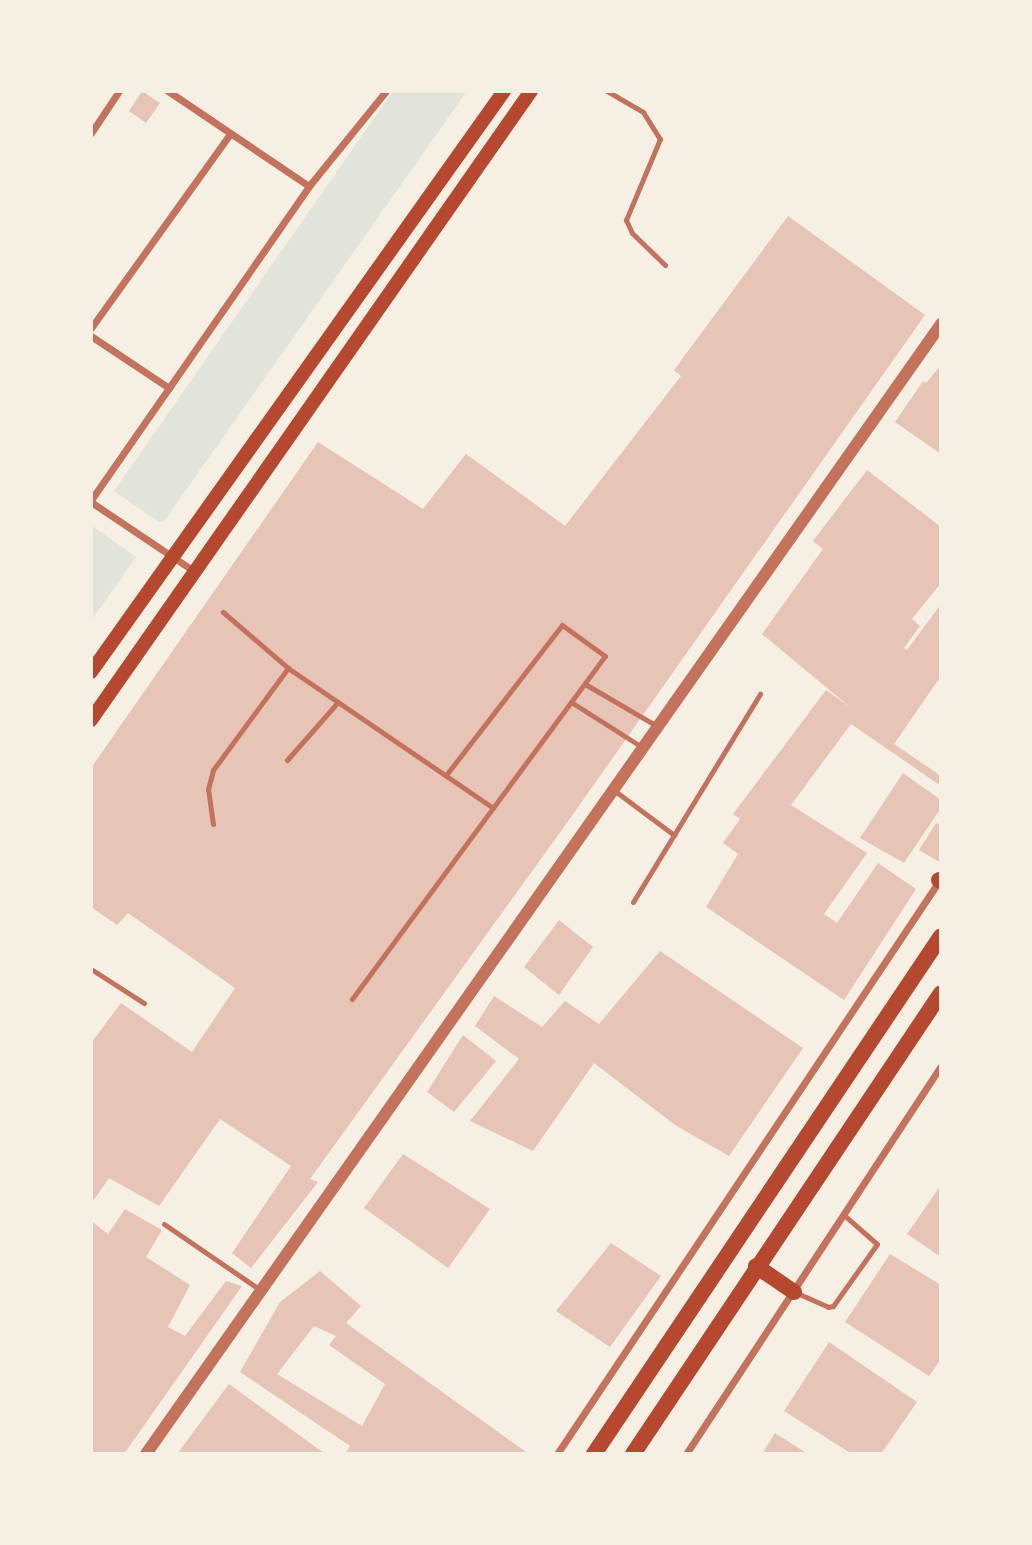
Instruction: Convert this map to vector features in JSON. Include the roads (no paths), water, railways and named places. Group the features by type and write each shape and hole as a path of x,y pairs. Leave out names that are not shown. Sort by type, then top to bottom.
{"main road":[{"path":"91,672 503,91"},
{"path":"91,720 530,91"},
{"path":"594,1454 941,936"},
{"path":"633,1454 941,993"},
{"path":"757,1266 794,1292"}],"street":[{"path":"91,133 119,91"},
{"path":"168,91 309,186"},
{"path":"196,573 91,501 309,186 386,91"},
{"path":"91,327 230,134"},
{"path":"146,1454 941,324"},
{"path":"91,336 169,388"},
{"path":"557,1454 940,880"},
{"path":"686,1454 845,1216 941,1066"}],"lane":[{"path":"607,91 643,113 660,139 626,220 632,233 665,265"},
{"path":"223,612 288,668 493,808"},
{"path":"352,999 605,656 562,625 446,775"},
{"path":"213,824 208,789 213,770 288,668"},
{"path":"585,684 657,726"},
{"path":"633,902 760,694"},
{"path":"287,760 338,702"},
{"path":"571,702 642,747"},
{"path":"612,789 674,835"},
{"path":"91,969 145,1003"},
{"path":"794,1292 828,1307 834,1306 877,1244 845,1216"},
{"path":"164,1224 261,1290"}]}
